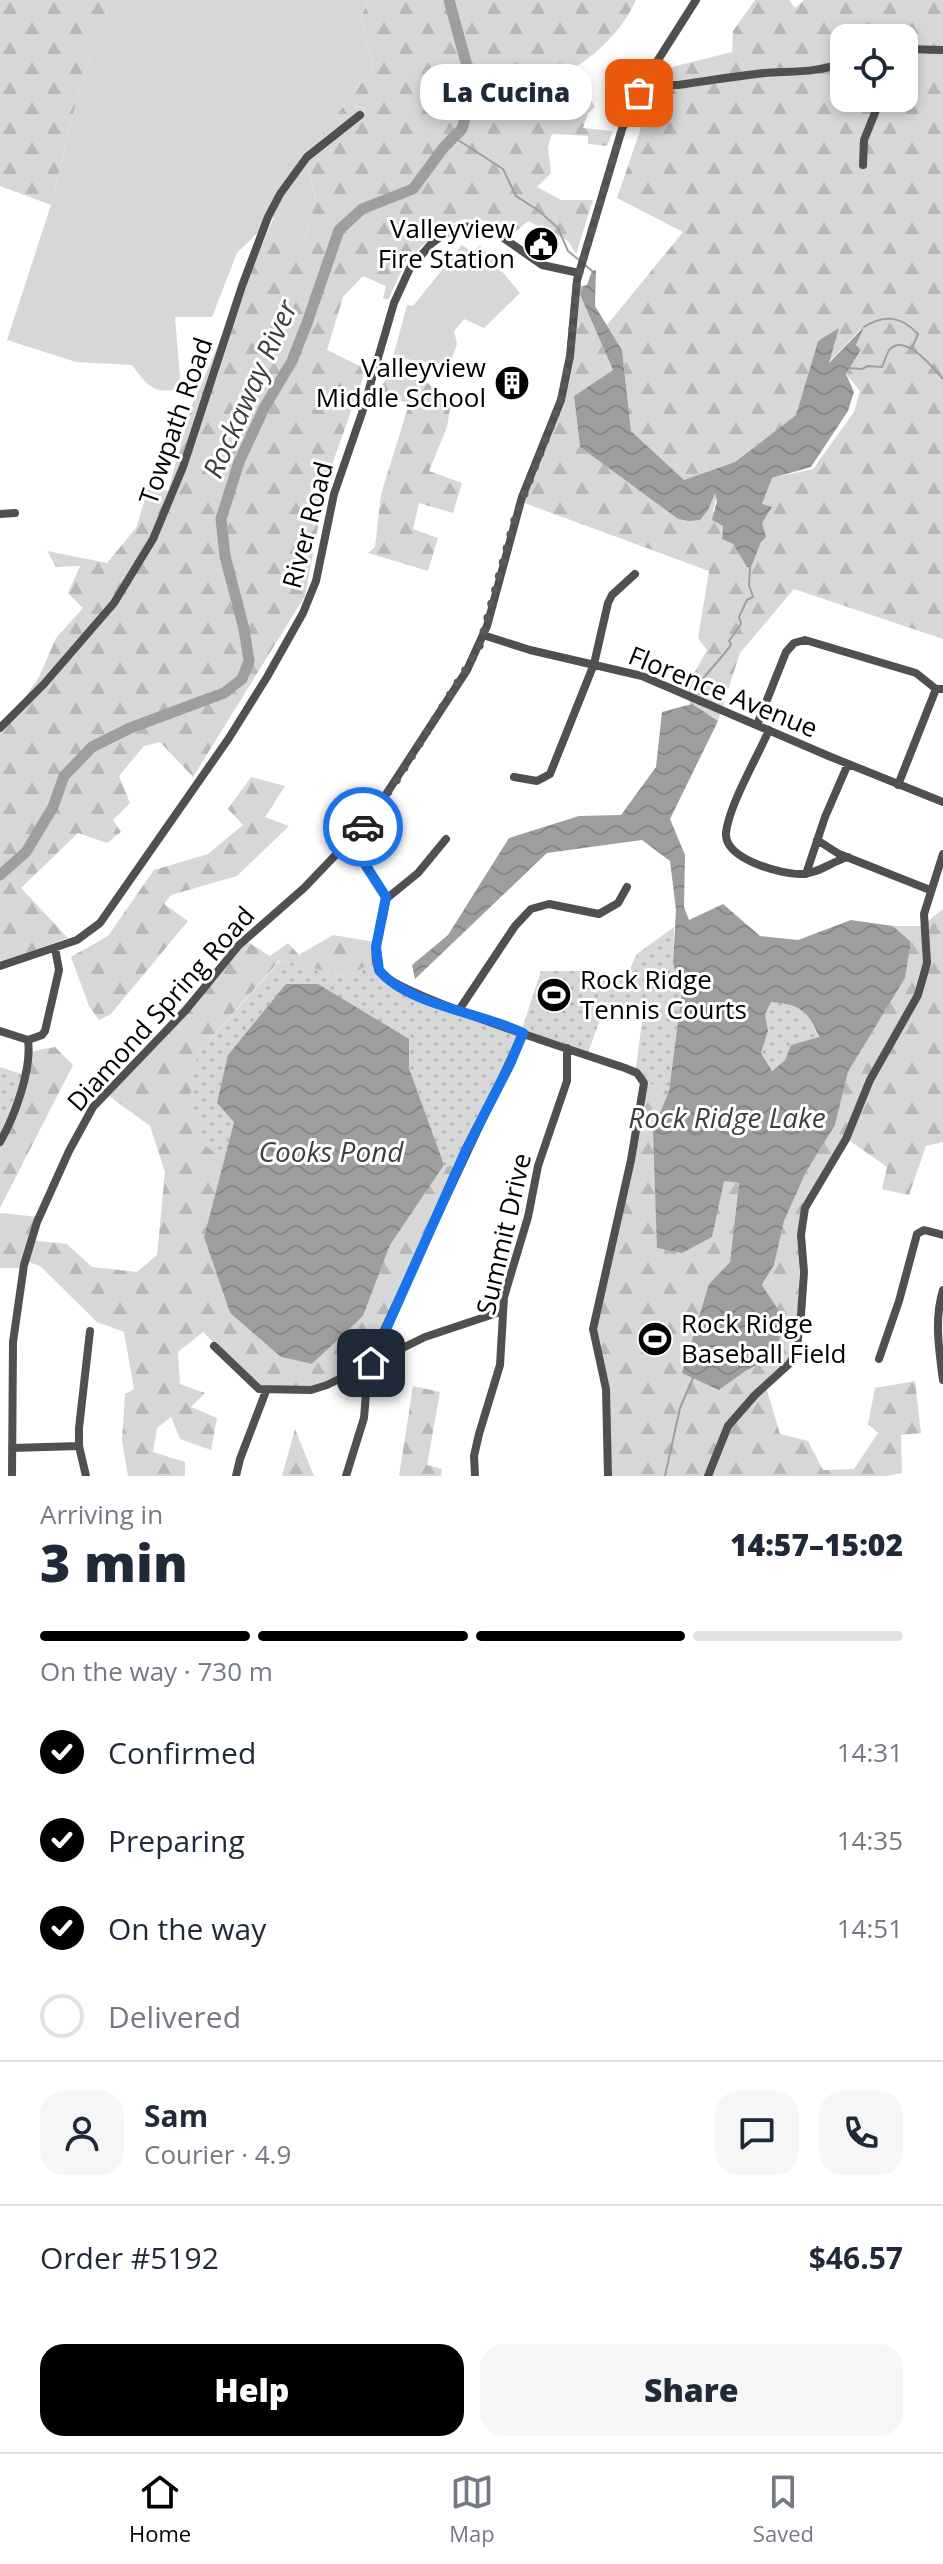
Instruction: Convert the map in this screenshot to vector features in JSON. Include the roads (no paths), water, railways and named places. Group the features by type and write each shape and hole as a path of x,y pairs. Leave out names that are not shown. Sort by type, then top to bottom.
{"street":[{"name":"Diamond Spring Road","path":"12,1476 13,1342 28,1246 82,1124 104,1094 186,1010 239,945 304,888 350,841 397,780 467,670 483,635 515,518 558,411 565,386 580,270 622,129 648,77 696,0"},
{"path":"918,49 943,50"},
{"path":"648,77 668,85 678,85 830,68"},
{"path":"863,165 864,140 875,112"},
{"name":"Towpath Road","path":"0,728 44,684 114,603 153,539 183,467 242,286 268,217 280,194 307,157 360,115"},
{"name":"River Road","path":"0,966 77,940 93,930 109,913 229,738 293,633 311,595 334,494 362,413 394,303 410,268 443,235 461,227 477,226 502,237 542,265 580,270"},
{"path":"0,514 15,513"},
{"path":"514,777 537,781 550,774 594,664 608,603 612,595 635,574"},
{"name":"Florence Avenue","path":"483,635 530,650 652,679 943,802"},
{"path":"757,725 786,652 794,643 805,640 916,673 939,689 898,785"},
{"path":"769,730 734,809 726,840 729,847 746,860 793,873 806,874 848,857"},
{"path":"806,874 848,764"},
{"path":"386,899 418,873 446,839"},
{"path":"817,840 848,857 930,890"},
{"path":"350,841 382,888 386,899 376,947 379,970 395,985 639,1075 644,1083 593,1329 606,1389 608,1476"},
{"path":"708,1476 728,1426 796,1354 803,1287 801,1235 805,1208 846,1139 870,1080 918,995 927,963 923,925 930,890 943,854"},
{"path":"459,1010 515,926 531,909 549,904 599,914 618,903 627,887"},
{"path":"0,1031 28,1040 45,1031 59,970 55,948"},
{"path":"346,1476 364,1418 371,1363 466,1150 523,1033"},
{"path":"0,1142 12,1117 30,1059 28,1040"},
{"name":"Summit Drive","path":"475,1476 474,1456 500,1365 504,1297 526,1225 538,1166 567,1081 567,1048"},
{"path":"879,1359 917,1234 924,1230 943,1235"},
{"path":"943,1290 938,1332 943,1380"},
{"path":"214,1346 253,1384 266,1391 311,1390 342,1379 425,1337 503,1311"},
{"path":"86,1476 79,1446 84,1368 90,1331"},
{"path":"236,1476 266,1391"},
{"path":"12,1448 79,1446"}],"water":[{"path":"596,270 595,306 622,350 631,431 684,480 735,462 796,415 818,341 839,328 829,363 864,327 856,345 861,350 846,374 854,392 848,411 811,467 772,478 762,504 772,507 762,523 766,537 751,567 747,567 733,544 722,539 723,526 712,520 717,501 715,493 700,520 678,519 580,447 574,396 613,370 580,295 592,271"},
{"name":"Rock Ridge Lake","path":"692,704 718,721 670,819 685,855 684,907 689,920 723,904 760,936 798,940 851,920 893,926 911,942 905,978 848,1072 835,1125 806,1172 784,1221 774,1265 762,1285 783,1317 777,1356 747,1370 719,1390 682,1373 709,1284 730,1262 739,1183 724,1181 712,1237 682,1253 657,1248 653,1130 669,1091 682,991 673,963 676,910 670,861 642,840 547,853 415,979 412,965 448,935 509,838 579,816 621,815 656,767 662,712","holes":["771,1002 802,1010 819,1037 791,1045 785,1060 772,1071 761,1053 768,1031 765,1014"]},
{"name":"Cooks Pond","path":"286,984 318,984 409,1039 409,1068 444,1165 390,1245 363,1316 312,1364 281,1357 230,1313 204,1237 234,1122 217,1103 228,1055"}],"waterway":[{"name":"Rockaway River","path":"0,875 26,852 53,807 64,776 92,747 130,728 224,693 242,679 249,661 225,556 221,519 239,462 264,408 292,361 339,230 362,209 413,189 444,147 462,129 468,108 467,66 449,0"},
{"path":"455,138 503,169 516,196 558,228 568,251 579,260"},
{"path":"584,264 592,271"},
{"path":"864,327 878,320 899,320 918,334 912,348"},
{"path":"849,368 882,367 890,349 897,345 919,354 943,379"},
{"path":"699,694 700,682 729,648 729,641 741,624 739,617 747,600 753,597 749,585 750,567"},
{"path":"665,1476 680,1408 693,1378"}],"place":[{"name":"La Cucina","path":"639,93"},
{"name":"Valleyview Fire Station","path":"541,244"},
{"name":"Valleyview Middle School","path":"512,383"},
{"name":"Rock Ridge Tennis Courts","path":"554,995"},
{"name":"Rock Ridge Baseball Field","path":"655,1339"}]}
